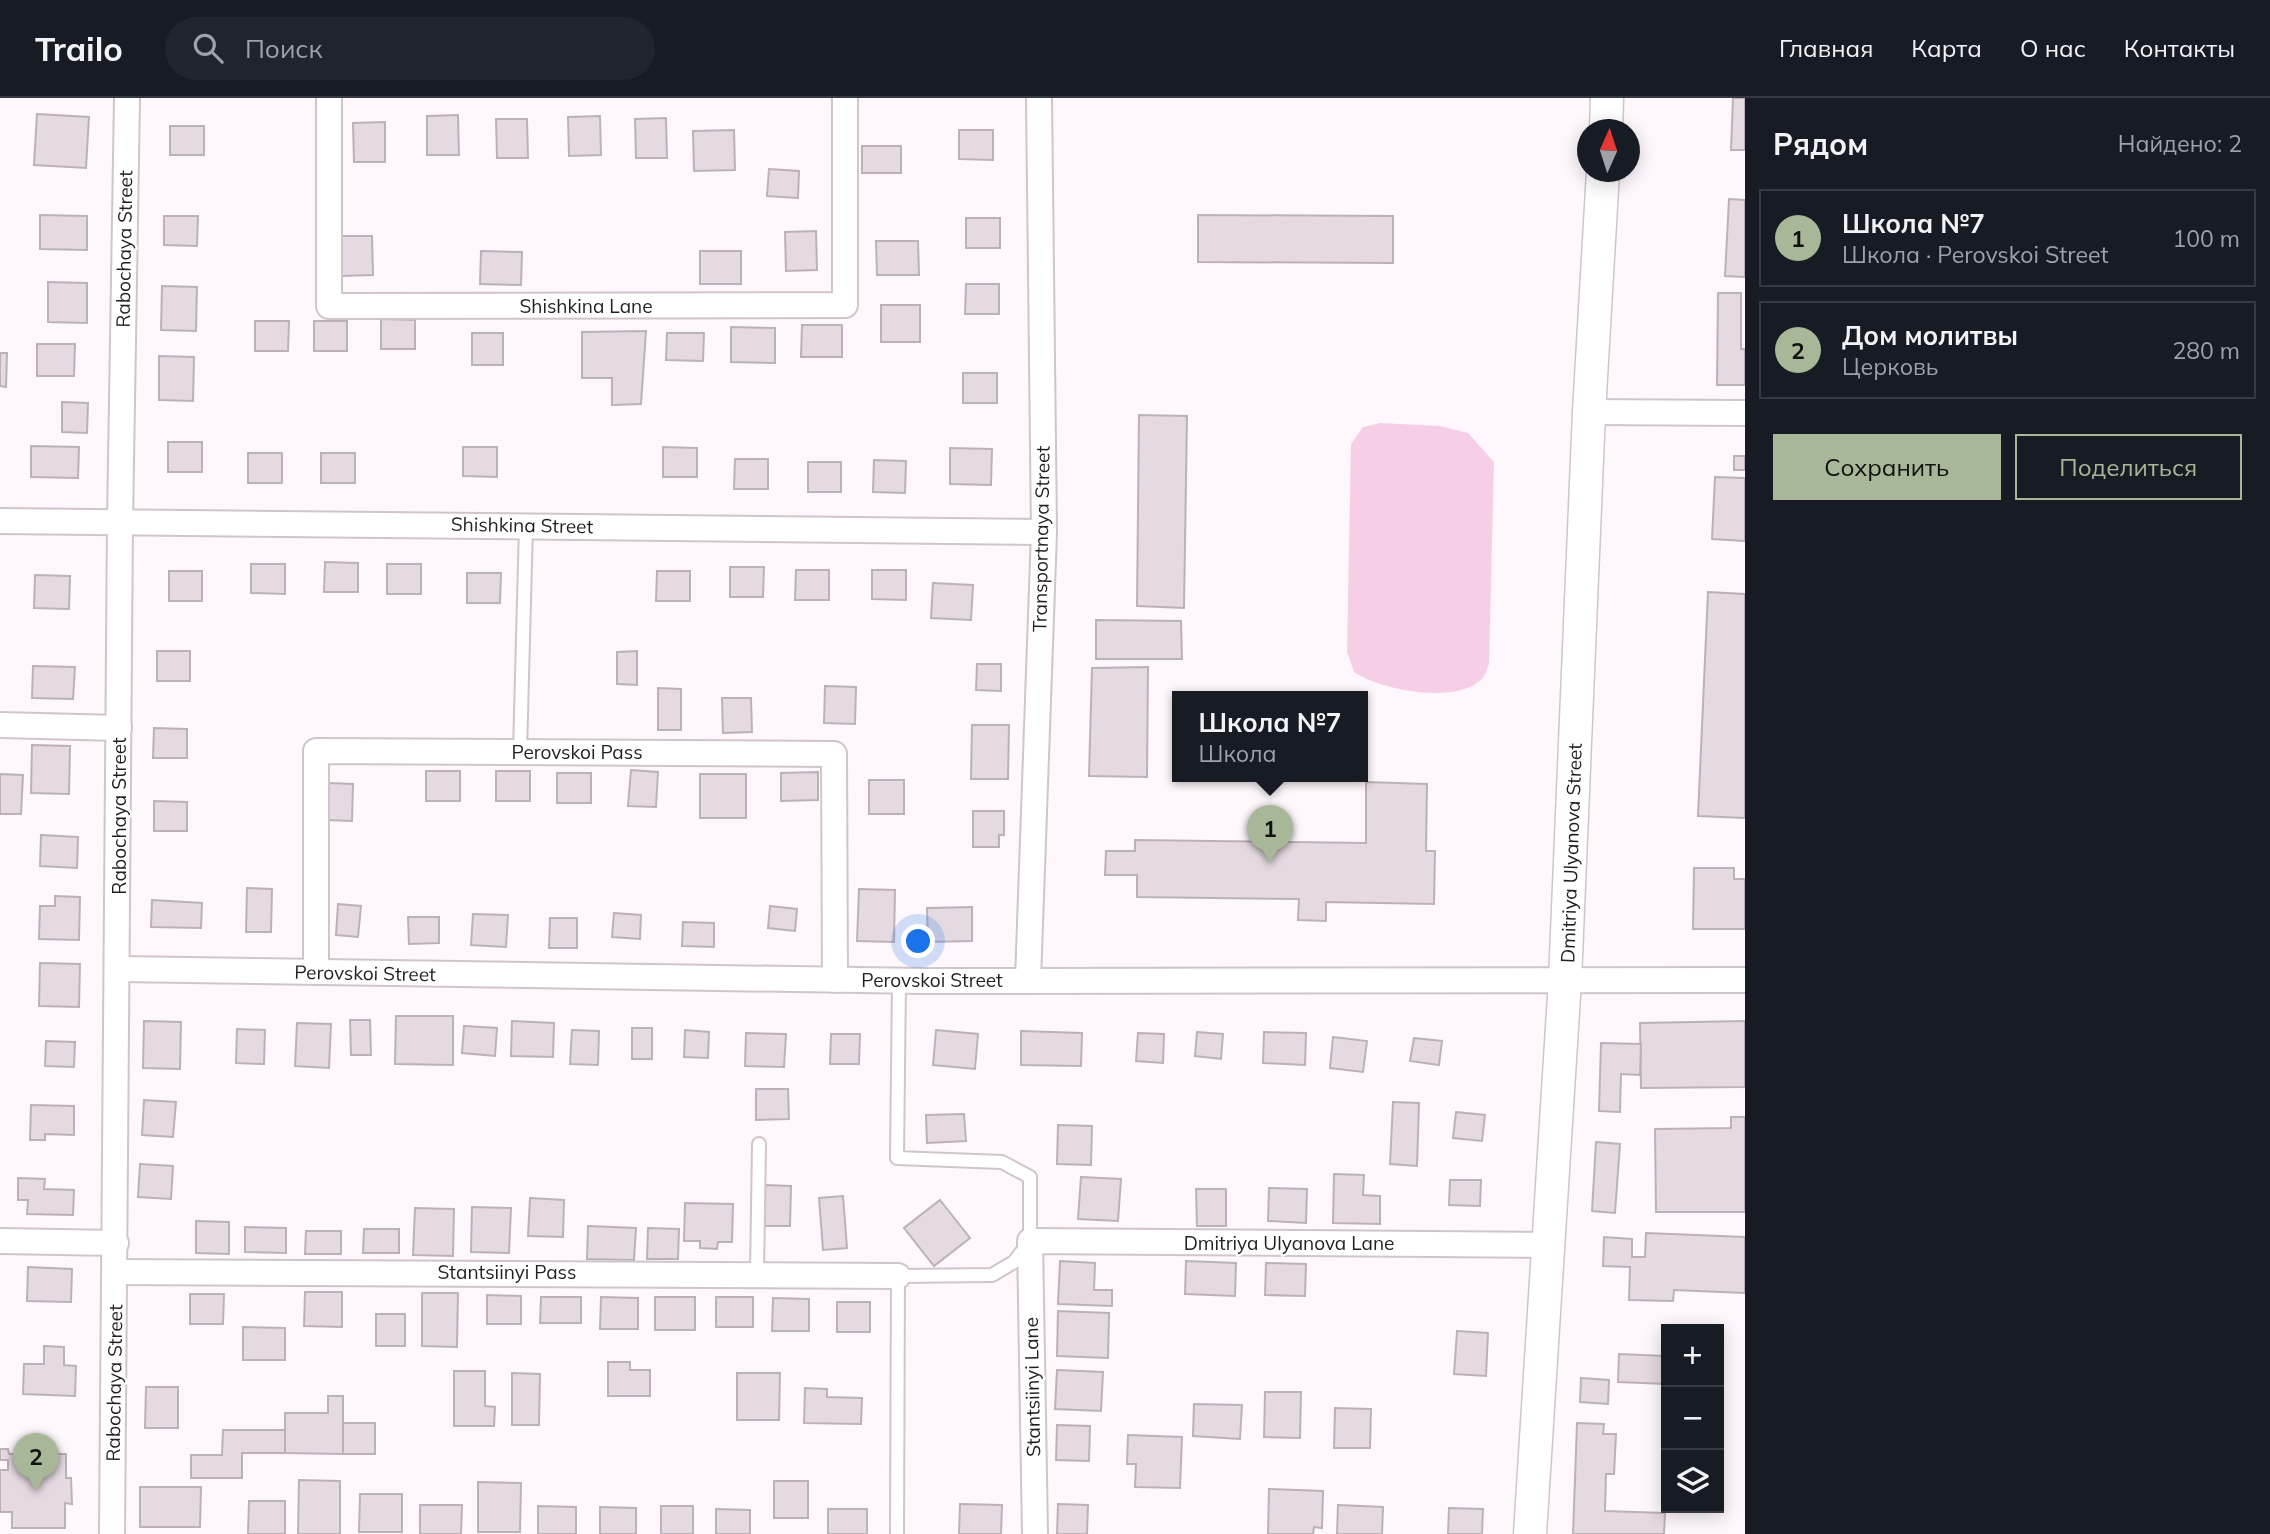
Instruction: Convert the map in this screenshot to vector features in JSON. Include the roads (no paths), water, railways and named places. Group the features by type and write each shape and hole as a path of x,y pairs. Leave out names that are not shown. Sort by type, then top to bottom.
{"street":[{"name":"Rabochaya Street","path":"112,1534 119,969 120,522 127,98"},
{"name":"Shishkina Lane","path":"329,98 329,306 845,305 845,98"},
{"name":"Transportnaya Street","path":"1028,979 1044,532 1040,98"},
{"path":"1606,119 1607,98"},
{"name":"Dmitriya Ulyanova Street","path":"1530,1534 1565,980 1589,412 1602,182"},
{"path":"1589,412 1745,413"},
{"name":"Shishkina Street","path":"0,521 526,524 1044,532"},
{"path":"0,725 120,728"},
{"name":"Perovskoi Pass","path":"316,972 316,751 834,754 835,980"},
{"name":"Perovskoi Street","path":"119,969 899,981 1745,980"},
{"path":"0,1241 116,1243"},
{"name":"Dmitriya Ulyanova Lane","path":"1030,1241 1548,1245"},
{"name":"Stantsiinyi Lane","path":"1030,1241 1035,1534"},
{"name":"Stantsiinyi Pass","path":"115,1272 898,1276"}],"lane":[{"path":"520,752 526,524"},
{"path":"897,1534 898,1276 992,1275 1014,1262 1030,1241 1030,1177 1002,1161 897,1158 899,981"},
{"path":"757,1274 759,1144"}],"place":[{"name":"Школа №7","path":"1270,863"},
{"name":"Дом молитвы","path":"36,1491"}]}
